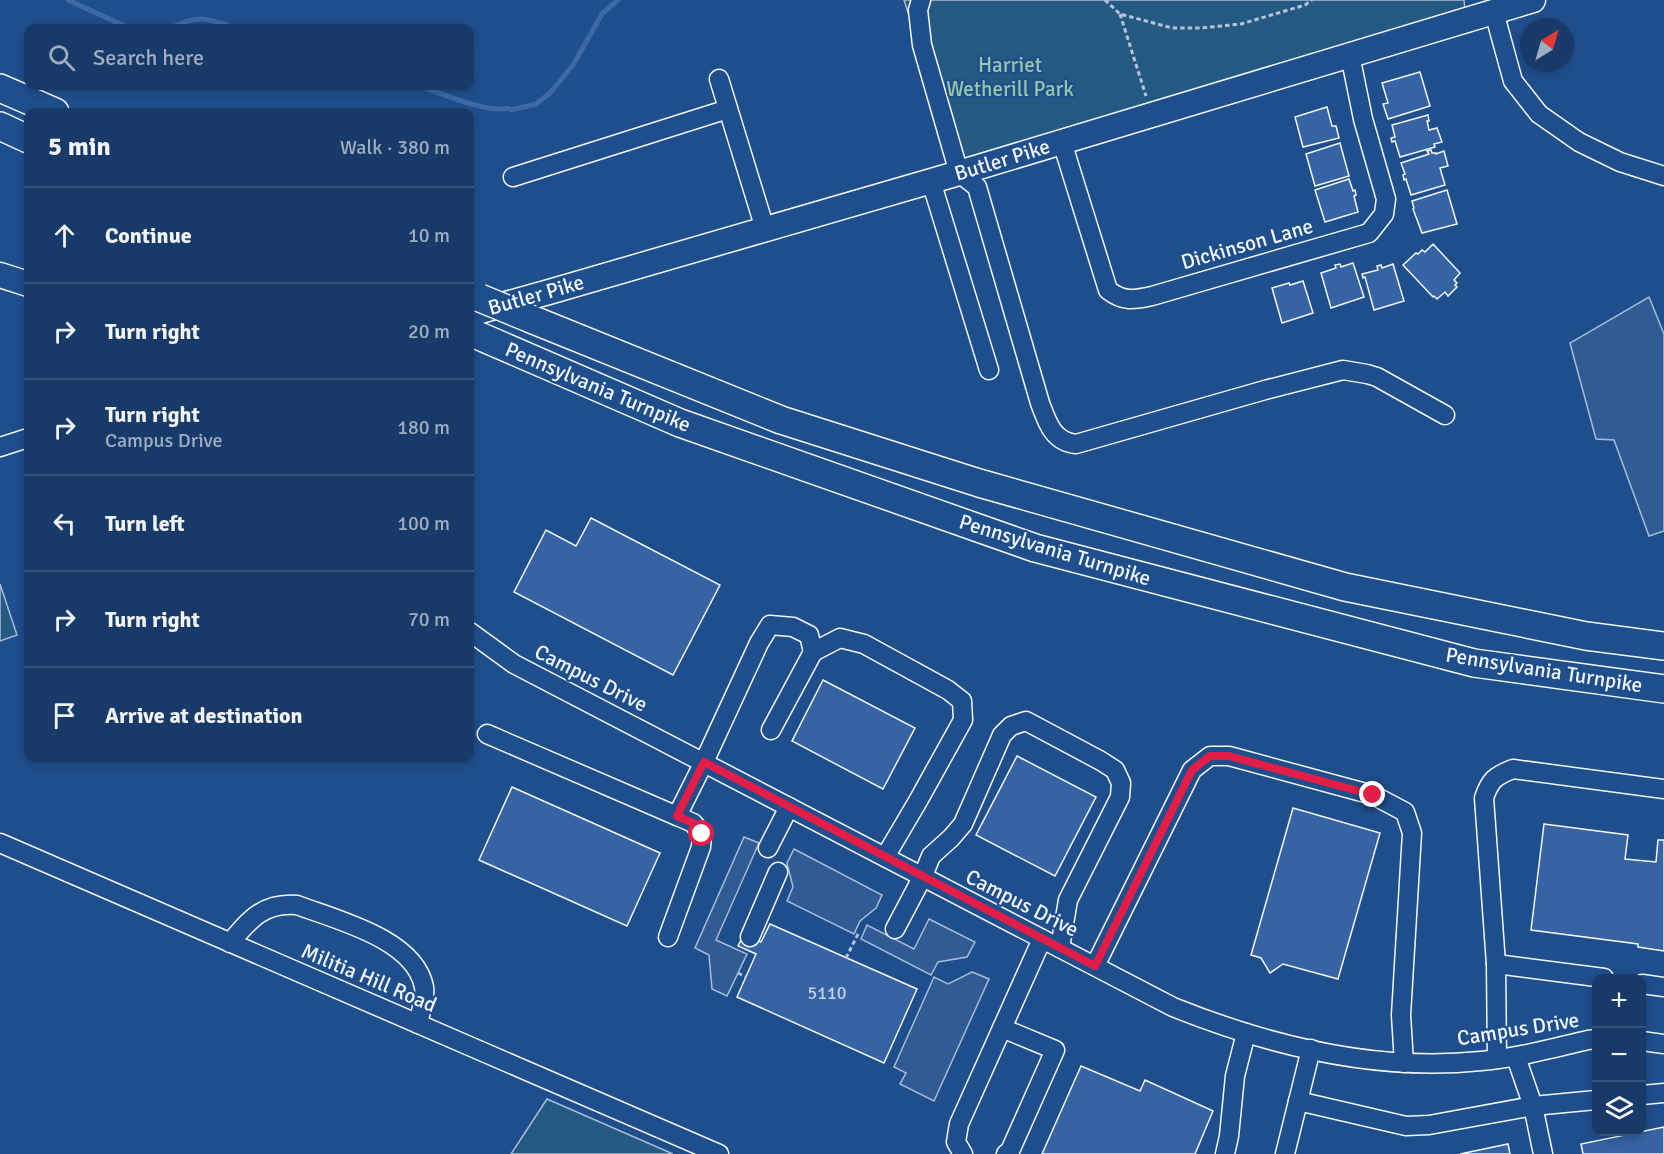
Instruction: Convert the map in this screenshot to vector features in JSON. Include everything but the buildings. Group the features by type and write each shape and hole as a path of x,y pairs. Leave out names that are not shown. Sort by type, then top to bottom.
{"highway":[{"path":"0,88 46,108"},
{"path":"0,126 24,137"},
{"name":"Pennsylvania Turnpike","path":"474,315 531,319 781,420 979,483 1345,587 1586,636 1664,646"},
{"name":"Pennsylvania Turnpike","path":"474,316 680,423 1035,548 1474,663 1664,689"}],"main road":[{"name":"Butler Pike","path":"474,315 931,181 1533,0"},
{"path":"0,275 24,283"}],"street":[{"path":"921,0 918,10 922,45 959,172 977,187 1048,426 1054,434 1068,444 1086,442 1343,370 1377,378 1445,415"},
{"path":"1494,12 1513,81 1539,114 1579,142 1620,162 1664,176"},
{"name":"Dickinson Lane","path":"1062,141 1108,290 1118,298 1135,300 1152,296 1369,232 1384,214 1386,199 1362,119 1350,55"},
{"path":"719,80 765,229"},
{"path":"513,177 728,109"},
{"path":"931,181 989,369"},
{"path":"0,447 24,439"},
{"path":"677,816 759,643 771,625 792,627 809,635 813,652"},
{"name":"Campus Drive","path":"474,635 514,664 1173,1007 1211,1022 1311,1049 1364,1060 1404,1063 1437,1064 1516,1057 1592,1040"},
{"path":"771,730 813,652 840,638 864,645 948,690 962,701 963,720 885,857"},
{"path":"895,929 931,856 963,824 1002,735 1011,726 1026,721 1101,760 1115,770 1121,783 1120,797 1068,900 1060,948"},
{"path":"487,734 693,823 702,834 701,847 668,937"},
{"path":"1095,966 1192,770 1210,756 1229,756 1373,795 1405,812 1412,834 1401,1015 1404,1063"},
{"path":"1497,1059 1496,964 1484,798 1489,784 1499,774 1513,769 1664,789"},
{"path":"768,848 789,807"},
{"name":"Militia Hill Road","path":"0,843 719,1154"},
{"path":"750,937 778,872"},
{"path":"230,943 258,913 284,904 297,905 380,936 405,954 421,976 424,990 418,1024"},
{"path":"963,1154 956,1142 959,1124 1042,939"},
{"path":"1496,964 1592,976"},
{"path":"1646,985 1664,987"},
{"path":"1002,1028 1055,1050 1010,1151 1006,1154"},
{"path":"1225,1154 1235,1076 1246,1033"},
{"path":"1646,1042 1664,1044"},
{"path":"1285,1154 1311,1049"},
{"path":"1516,1057 1533,1106 1543,1154"},
{"path":"1646,1095 1664,1093"},
{"path":"1298,1101 1406,1126 1429,1125 1533,1106 1592,1100"}],"path":[{"path":"1105,0 1120,14 1172,28 1242,24 1305,5 1312,0"},
{"path":"1120,14 1151,115"},
{"path":"846,958 859,932"},
{"path":"738,973 746,977"}],"green space":[{"name":"Harriet Wetherill Park","path":"904,0 1464,0 1466,21 959,173"},
{"path":"0,584 17,635 0,641"},
{"path":"547,1099 673,1154 511,1154"}],"shaded area":[{"path":"1649,297 1664,334 1664,531 1649,536 1614,440 1596,439 1570,343"},
{"path":"744,837 759,843 716,940 747,954 727,996 712,989 709,955 695,948"},
{"path":"794,849 882,895 876,908 860,921 854,934 787,901 793,887 787,863"},
{"path":"929,919 975,942 967,957 938,962 931,975 861,939 867,925 914,949"},
{"path":"972,972 989,979 934,1101 900,1084 906,1073 894,1067 934,977 948,984"}],"waterway":[{"path":"68,0 120,24"},
{"path":"431,90 489,108 511,110 536,104 550,93 573,65 602,14 618,0"},
{"path":"180,24 195,19 222,24"}],"route":[{"path":"702,834 693,823 677,816 704,762 1095,966 1192,770 1210,756 1229,756 1373,795"}]}
